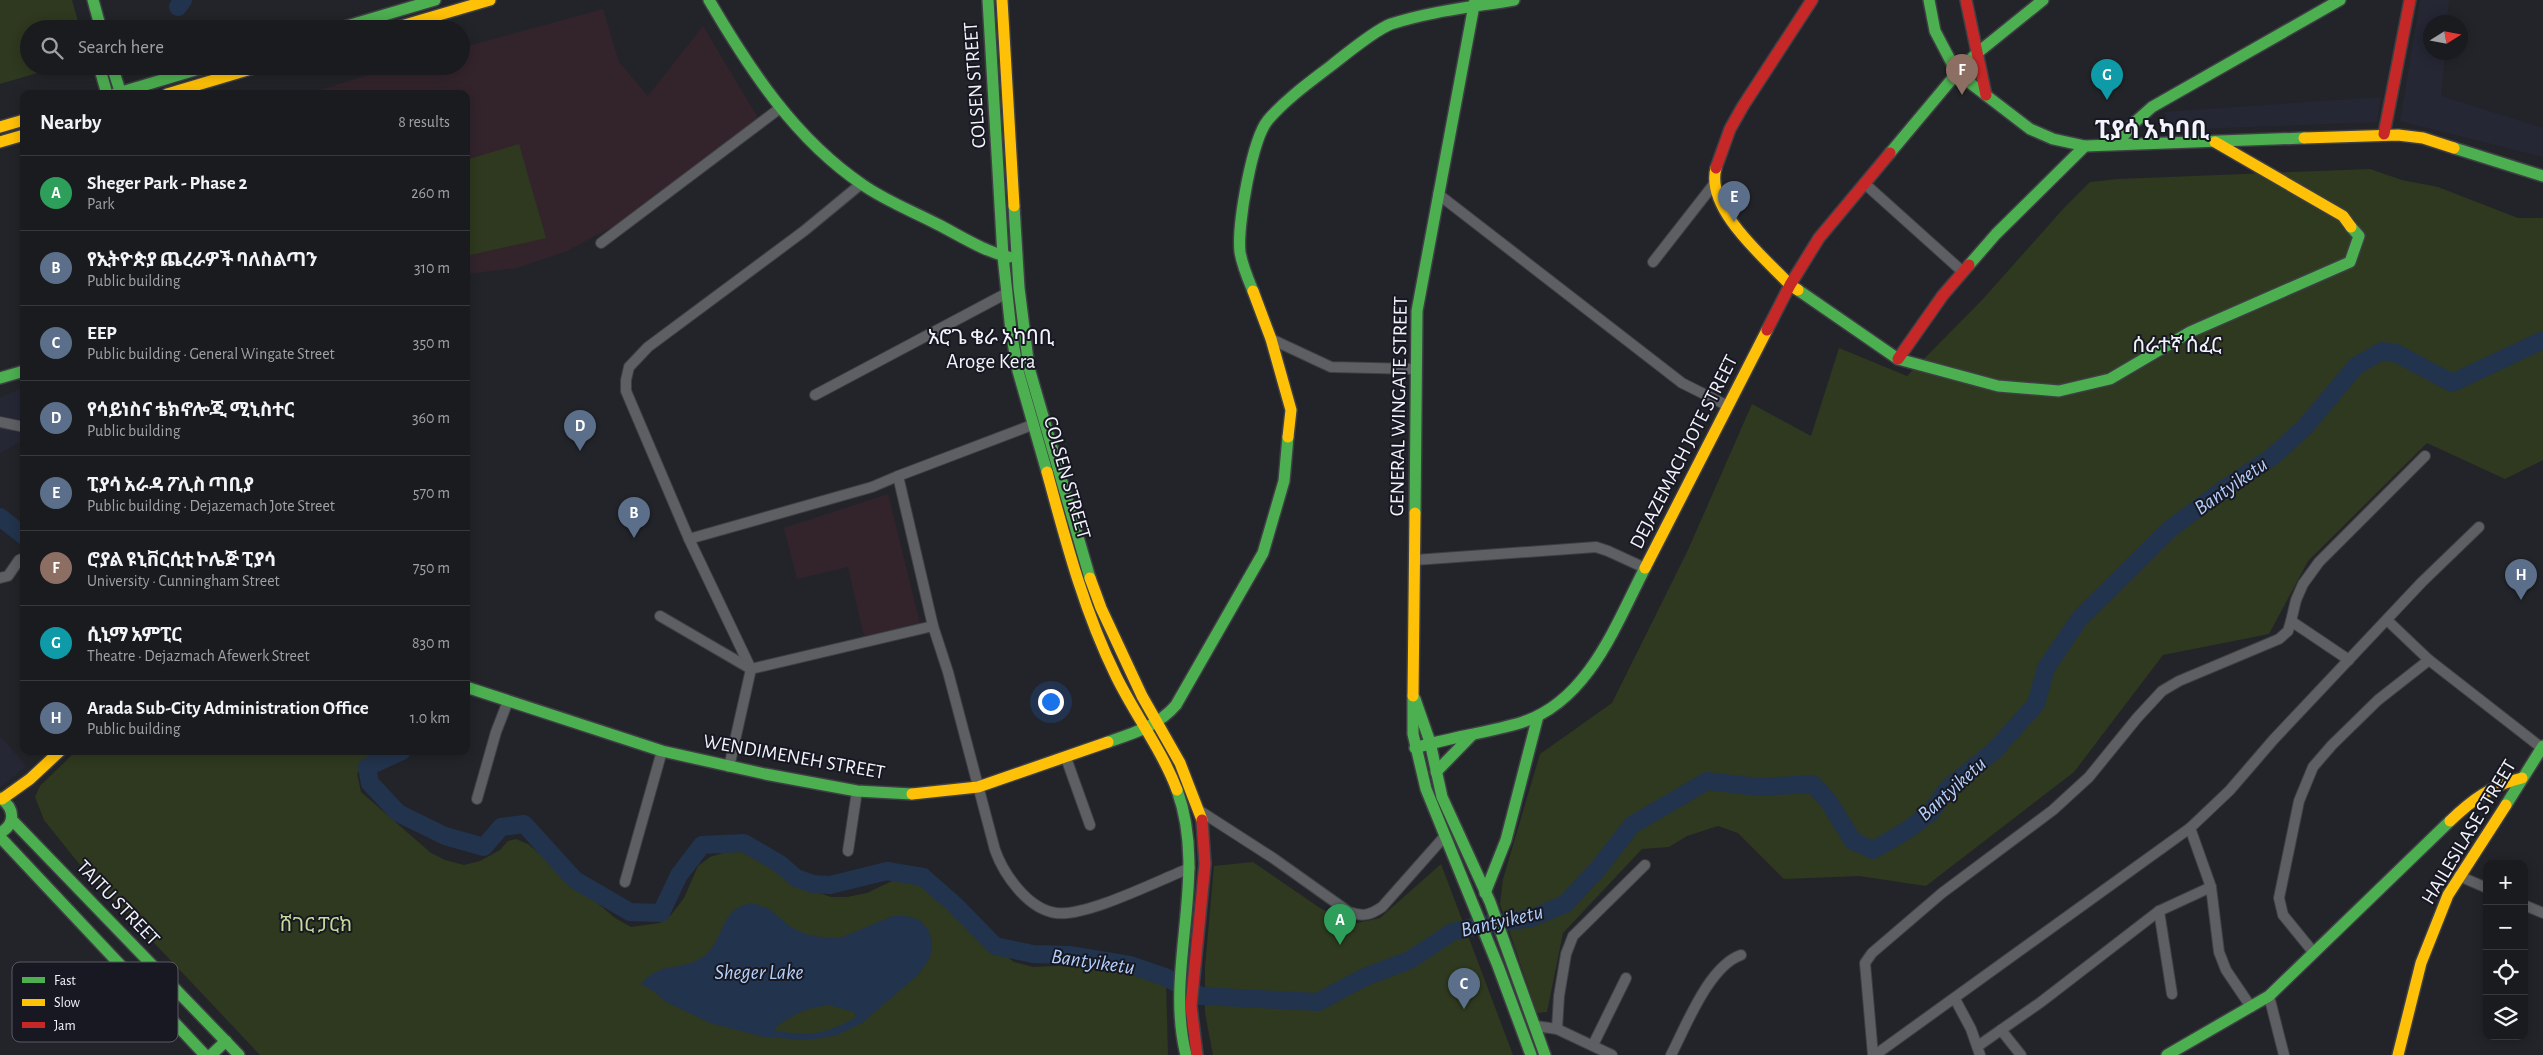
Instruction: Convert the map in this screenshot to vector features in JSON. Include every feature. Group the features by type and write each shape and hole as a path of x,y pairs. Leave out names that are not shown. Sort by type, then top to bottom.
{"main road":[{"path":"82,0 87,20"},
{"path":"93,0 99,20"},
{"path":"368,20 436,0"},
{"path":"422,20 490,0"},
{"path":"709,0 745,62 779,109 820,151 862,184 892,202 1003,256 1018,258"},
{"name":"COLSEN STREET","path":"988,0 1003,256 1007,293 1024,369 1032,425 1078,583 1094,626 1117,678 1173,779 1185,812 1189,834 1190,868 1183,943 1186,1004"},
{"path":"1002,0 1024,340 1024,369 1092,584 1110,631 1180,763 1200,811 1205,841 1197,942 1180,1031 1186,1055"},
{"path":"1158,724 1176,705 1263,553 1277,509 1289,445 1291,410 1271,339 1244,268 1240,252 1240,236 1247,188 1259,134 1268,120 1296,94 1344,55 1389,25 1406,19 1474,3 1514,0"},
{"path":"1812,0 1730,129 1715,171 1714,184 1718,199 1733,224 1790,285 1898,359 1998,386 2059,392 2110,379 2190,332 2350,262 2360,236 2343,216 2215,142"},
{"path":"1929,0 1935,31 1957,73 2030,129 2053,139 2085,146 2384,134 2423,138 2543,176"},
{"path":"1966,0 1986,95"},
{"name":"DEJAZEMACH JOTE STREET","path":"1415,748 1430,742 1472,735 1538,716 1570,695 1590,668 1645,568 1790,285 1819,238 1957,73 1976,54 2043,0"},
{"path":"2117,144 2134,123 2152,107 2340,0"},
{"path":"2384,134 2410,0"},
{"name":"GENERAL WINGATE STREET","path":"1474,3 1417,311 1415,698 1412,718 1415,748 1431,806 1493,952 1531,1055"},
{"path":"102,75 106,90"},
{"path":"114,75 118,90"},
{"path":"129,90 179,75"},
{"path":"180,90 231,75"},
{"path":"0,127 20,121"},
{"path":"0,142 20,136"},
{"path":"1898,359 1943,295 1996,234 2085,146"},
{"path":"0,378 20,372"},
{"name":"WENDIMENEH STREET","path":"470,688 662,751 729,767 857,791 914,794 978,787 1066,758 1158,724"},
{"name":"GENERAL WINGATE STREET","path":"1415,698 1430,742 1436,772 1450,817 1487,897 1536,1026 1545,1055"},
{"path":"1487,897 1506,840 1538,716"},
{"path":"1436,772 1472,735"},
{"name":"HAILESILASE STREET","path":"2398,1055 2420,963 2448,895 2542,747"},
{"path":"1,799 30,779 56,755"},
{"path":"2167,1055 2269,996 2472,800 2501,783 2522,778"},
{"path":"0,833 7,829 30,779"},
{"name":"TAITU STREET","path":"1,799 12,815 149,962"},
{"name":"TAITU STREET","path":"0,837 116,962"},
{"path":"120,962 136,948"},
{"name":"TAITU STREET","path":"178,992 239,1055"},
{"path":"1186,1004 1191,1019 1197,1055"},
{"name":"TAITU STREET","path":"178,1027 205,1055"},
{"path":"211,1055 226,1041"}],"street":[{"path":"601,243 779,109"},
{"path":"1864,183 1963,272"},
{"path":"729,767 751,670 689,539 628,398 626,380 629,367 648,347 804,231 862,184"},
{"path":"1653,262 1714,184"},
{"path":"1438,194 1682,383 1728,406"},
{"path":"815,395 1007,293"},
{"path":"1271,339 1332,367 1416,369"},
{"path":"0,422 20,426"},
{"path":"689,539 872,487 1032,425"},
{"path":"2425,456 2319,562 2303,584 2296,600 2288,631 2279,639 2179,681 2162,691 2137,718 2089,777 2053,810 1942,893 1872,953 1865,964 1874,1055 1955,999 2190,828 2230,790 2349,660 2479,527"},
{"path":"898,476 933,626 948,672 1000,865 1014,885 1026,897 1055,913 1068,913 1092,907 1190,868"},
{"path":"1415,560 1596,548 1645,568"},
{"path":"0,578 8,576 20,560"},
{"path":"660,616 751,670 933,626"},
{"path":"2387,620 2429,660 2542,747"},
{"path":"2291,621 2349,660"},
{"path":"2314,953 2283,915 2278,898 2299,801 2313,767 2332,745 2378,700 2429,660"},
{"path":"477,798 496,732 508,701"},
{"path":"625,882 662,751"},
{"path":"1066,758 1090,825"},
{"path":"848,851 857,791"},
{"path":"1200,811 1349,912 1359,916 1370,915 1382,907 1444,837"},
{"path":"2190,828 2210,887 2219,952 2226,970 2251,1007"},
{"path":"1558,1029 1559,996 1566,954 1573,936 1644,865"},
{"path":"2459,876 2483,886"},
{"path":"1955,999 1979,1050 2001,1030 2041,1002 2159,911 2210,887"},
{"path":"2528,907 2543,913"},
{"path":"2159,911 2164,953 2172,994"},
{"path":"1671,1055 1708,985 1731,958 1741,955"},
{"path":"1593,1045 1626,978"},
{"path":"2269,996 2284,1055"},
{"path":"1536,1026 1558,1029 1612,1055"},
{"path":"2001,1030 2021,1055"}],"shaded area":[{"path":"2420,0 2449,0 2448,15 2423,15 2423,60 2444,60 2441,96 2543,128 2543,157 2400,121"},
{"path":"603,9 619,62 648,96 703,26 758,118 616,225 567,251 516,268 470,274 470,90 320,90 368,75 470,75 470,46"},
{"path":"2381,97 2377,122 2173,130 2164,112"},
{"path":"20,389 20,442 0,453 0,398"},
{"path":"888,494 920,624 864,636 848,567 797,579 784,528"},
{"path":"0,736 26,766 1,787 0,786"}],"green space":[{"path":"0,0 72,0 78,20 20,20 20,75 30,75 0,84"},
{"path":"519,144 546,238 470,255 470,159"},
{"path":"2370,169 2402,180 2438,187 2518,218 2543,218 2543,460 2505,479 2427,443 2308,561 2269,634 2163,655 2074,772 1926,886 1859,876 1784,879 1738,833 1718,826 1687,836 1669,847 1642,849 1563,933 1547,1012 1537,1013 1500,904 1503,879 1540,754 1612,703 1688,550 1752,404 1811,436 1839,348 1907,376 1983,299 2063,209 2090,182 2118,179"},
{"name":"ሸገር ፓርክ","path":"72,755 372,755 365,760 357,774 361,792 431,853 445,860 464,865 480,861 500,850 508,841 516,839 528,844 615,918 631,927 660,923 671,915 684,898 698,866 710,857 726,852 742,852 754,857 802,887 831,897 847,897 867,893 892,881 906,880 923,883 941,893 975,933 1014,962 1033,967 1080,965 1166,982 1168,1055 260,1055 178,968 178,962 172,962 76,860 44,820 35,797 40,786"},
{"path":"1253,862 1320,908 1352,924 1380,918 1441,864 1513,1055 1213,1055 1205,1013 1205,967 1214,866"}],"water":[{"name":"Sheger Lake","path":"752,903 769,909 791,927 805,934 822,937 840,938 893,916 906,916 920,920 929,931 932,944 930,958 918,975 862,1023 837,1035 805,1040 764,1037 710,1023 666,1002 655,992 641,984 657,971 688,964 705,955 712,948 733,911 741,906","holes":["829,1005 854,1012 856,1017 818,1033 788,1033 776,1031 775,1028 800,1012 821,1006"]}],"waterway":[{"path":"178,7 183,0"},
{"name":"Bantyiketu","path":"393,755 367,767 370,783 398,813 445,836 484,847 501,827 524,824 575,880 630,912 661,913 679,875 702,845 744,843 780,864 796,878 813,884 830,885 887,871 923,877 956,906 995,946 1033,954 1069,955 1130,965 1165,977 1201,996 1318,1002 1365,977 1410,960 1452,932 1483,925 1532,918 1565,904 1597,870 1632,825 1707,781 1759,787 1813,784 1829,802 1853,841 1873,850 1906,831 1931,812 1948,788 1995,750 2036,704 2046,668 2080,618 2170,529 2224,489 2272,457 2305,427 2356,366 2382,351 2396,353 2452,383 2543,340"},
{"name":"Bantyiketu","path":"0,517 20,533"}],"traffic: fast":[{"path":"93,0 99,20"},
{"path":"367,20 435,0"},
{"path":"709,0 741,52 776,102 816,147 839,167 863,185 890,201 981,247 1009,257"},
{"path":"988,0 1003,256 1011,331 1018,371 1047,472"},
{"path":"1415,513 1417,311 1475,0"},
{"path":"1253,291 1240,252 1241,223 1251,163 1256,145 1268,120 1282,105 1307,84 1384,27 1437,13 1514,0"},
{"path":"1929,0 1935,31 1957,73 2030,129 2053,139 2085,146 2304,138"},
{"path":"1890,153 1957,73 1976,54 2043,0"},
{"path":"2117,144 2134,123 2152,107 2340,0"},
{"path":"102,75 106,90"},
{"path":"115,75 120,90"},
{"path":"128,90 179,75"},
{"path":"1969,265 1996,234 2085,146"},
{"path":"2454,148 2543,176"},
{"path":"1014,206 1019,288 1029,368 1090,578"},
{"path":"1798,290 1898,359 1998,386 2059,391 2110,379 2190,332 2350,262 2359,236 2351,227"},
{"path":"0,378 20,372"},
{"path":"1108,742 1153,724 1176,705 1263,553 1284,481 1288,437"},
{"path":"1415,748 1523,722 1546,711 1566,697 1598,658 1645,568"},
{"path":"470,688 662,751 765,774 857,791 912,794"},
{"path":"1413,696 1413,734 1426,789 1498,966 1531,1055"},
{"path":"1415,699 1430,742 1442,797 1490,902 1545,1055"},
{"path":"1485,893 1506,840 1538,716"},
{"path":"1436,772 1472,735"},
{"path":"2506,805 2543,746"},
{"path":"1177,790 1186,823 1189,856 1180,989 1181,1022 1186,1055"},
{"path":"0,798 9,806 12,816 9,825 0,833"},
{"path":"12,820 149,962"},
{"path":"2167,1055 2269,996 2450,821"},
{"path":"0,837 118,962"},
{"path":"178,992 239,1055"},
{"path":"178,1026 205,1055"},
{"path":"211,1055 226,1041"}],"traffic: slow":[{"path":"422,20 490,0"},
{"path":"1002,0 1014,206"},
{"path":"180,90 231,75"},
{"path":"0,127 20,121"},
{"path":"2304,138 2398,135 2423,138 2454,148"},
{"path":"0,142 20,136"},
{"path":"2215,142 2343,216 2351,227"},
{"path":"1716,168 1715,184 1719,200 1728,216 1753,247 1790,285 1798,290"},
{"path":"1253,291 1271,339 1291,410 1288,437"},
{"path":"1645,568 1767,330"},
{"path":"1047,472 1061,524 1094,627 1116,676 1164,761 1177,790"},
{"path":"1413,696 1415,513"},
{"path":"1090,578 1101,608 1142,696 1180,763 1202,820"},
{"path":"912,794 978,787 1108,742"},
{"path":"2,799 30,779 56,755"},
{"path":"2450,821 2483,794 2522,778"},
{"path":"2398,1055 2421,963 2448,895 2506,805"}],"traffic: jam":[{"path":"1716,168 1730,129 1743,106 1812,0"},
{"path":"1966,0 1986,95"},
{"path":"2384,134 2410,0"},
{"path":"1767,330 1790,285 1819,238 1890,153"},
{"path":"1898,359 1943,295 1969,265"},
{"path":"1197,1055 1191,1006 1205,864 1202,820"}],"place":[{"name":"ሮያል ዩኒቨርሲቲ ኮሌጅ ፒያሳ","path":"1962,95"},
{"name":"ሲኒማ አምፒር","path":"2107,100"},
{"name":"ፒያሳ አራዳ ፖሊስ ጣቢያ","path":"1734,222"},
{"name":"የሳይነስና ቴክኖሎጂ ሚኒስተር","path":"580,451"},
{"name":"የኢትዮጵያ ጨረራዎች ባለስልጣን","path":"634,538"},
{"name":"Arada Sub-City Administration Office","path":"2521,600"},
{"name":"Sheger Park - Phase 2","path":"1340,945"},
{"name":"EEP","path":"1464,1009"}],"district":[{"name":"ፒያሳ አካባቢ","path":"2152,130"},
{"name":"ሰራተኛ ሰፈር","path":"2177,345"},
{"name":"አሮጌ ቄራ አካባቢ Aroge Kera","path":"991,349"}]}
